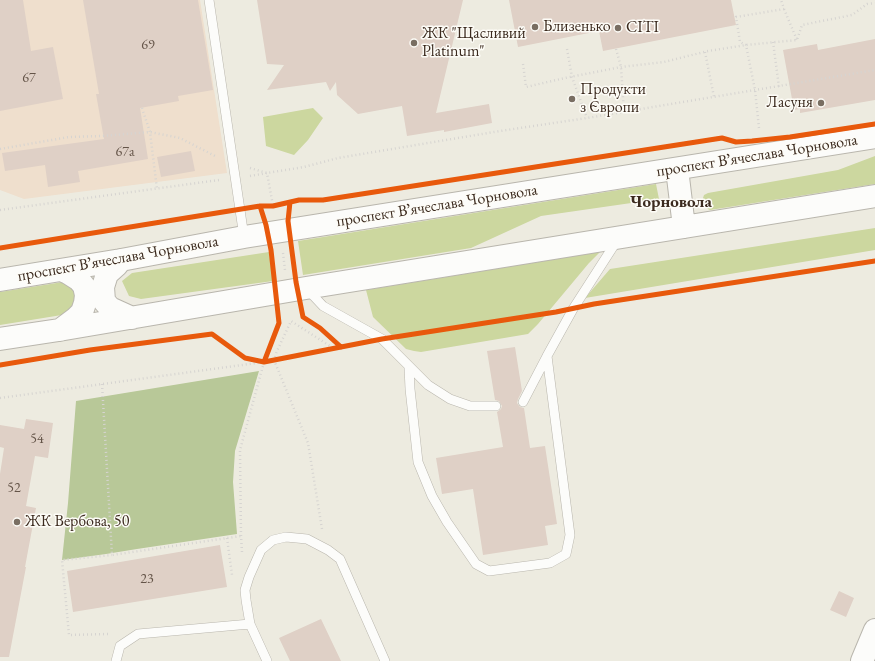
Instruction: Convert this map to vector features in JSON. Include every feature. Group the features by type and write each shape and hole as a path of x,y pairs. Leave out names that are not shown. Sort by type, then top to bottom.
{"main road":[{"name":"проспект Вʼячеслава Чорновола","path":"0,280 121,260 244,237 875,137"},
{"path":"677,169 684,227"},
{"path":"0,339 875,196"},
{"path":"121,260 118,265 107,274 103,287 104,300 110,308 132,318"},
{"path":"59,330 82,312 86,295 84,286 79,280 61,270"},
{"path":"862,661 875,630"}],"lane":[{"path":"210,0 244,237"},
{"path":"523,402 573,308 620,237"},
{"path":"306,288 323,306 382,339 409,368 428,385 450,399 470,406 496,406"},
{"path":"409,368 418,462 432,496 476,564 489,571 550,563 566,554 570,535 547,356"},
{"path":"268,661 250,624 246,590 248,577 261,550 273,540 286,537 307,539 328,550 340,559 385,661"},
{"path":"116,661 120,646 138,634 250,624"}],"path":[{"path":"781,0 797,40"},
{"path":"797,40 802,25 852,15 868,4 875,3"},
{"path":"746,45 740,42 736,17 784,9"},
{"path":"523,64 526,88 621,67 664,62 705,52 746,45 797,40"},
{"path":"773,42 779,87"},
{"path":"746,45 755,90 759,128"},
{"path":"567,49 572,77 587,118"},
{"path":"616,49 621,67 624,111"},
{"path":"705,52 714,97"},
{"path":"0,210 304,168 338,158 779,87 875,70"},
{"path":"142,108 150,132 156,189"},
{"path":"0,149 69,137 150,132 180,138 224,161 267,173"},
{"path":"267,173 276,205 275,212"},
{"path":"240,210 260,206 276,205"},
{"path":"282,248 286,274"},
{"path":"0,398 264,362 382,339 556,312 594,304 875,262"},
{"path":"328,550 320,524 308,444 274,360 291,321 334,349"},
{"path":"336,342 341,347"},
{"path":"246,590 241,536 240,450 266,356"},
{"path":"245,358 264,362"},
{"path":"102,384 112,555"},
{"path":"138,634 69,635 62,560 112,555 241,536"}],"shaded area":[{"path":"0,0 200,0 227,173 24,199 0,190"}],"green space":[{"path":"313,108 323,118 308,140 294,155 266,146 263,117"},
{"path":"875,156 875,184 710,210 703,204 704,195 708,193 838,170"},
{"path":"656,184 659,199 541,216 471,248 303,275 298,241"},
{"path":"875,228 875,250 585,298 610,269"},
{"path":"269,252 273,281 141,299 129,296 122,281 132,273"},
{"path":"600,252 528,334 421,352 406,349 373,317 366,290"},
{"path":"63,282 73,288 75,300 68,314 0,325 0,292"},
{"path":"259,371 235,451 233,482 237,534 62,560 76,401"}],"building":[{"path":"0,0 23,0 31,51 53,47 63,99 0,111"},
{"path":"83,0 198,0 213,90 178,96 179,101 140,108 148,159 78,171 80,182 48,187 45,165 5,171 2,153 104,139 96,94 99,94"},
{"path":"257,0 463,0 436,113 489,104 492,123 444,132 444,130 407,136 402,106 358,114 337,95 336,82 330,91 326,82 267,90 284,65 267,64"},
{"name":"CITI","path":"509,0 731,0 736,25 603,51 599,31 518,47"},
{"path":"875,39 875,100 800,113 800,109 794,110 783,50 817,44 818,50"},
{"path":"191,151 195,171 161,177 157,157"},
{"path":"515,347 522,391 517,403 520,407 524,408 530,448 545,446 557,524 545,526 548,545 483,555 473,489 442,494 436,458 503,447 497,412 502,406 499,401 495,400 487,351"},
{"path":"26,419 53,423 48,458 35,456 26,506 36,508 26,567 9,657 0,657 0,474 4,448 0,447 0,425 24,429"},
{"path":"220,545 227,587 73,612 67,571"},
{"path":"839,591 854,598 846,617 830,610"},
{"path":"321,619 341,661 290,661 279,638"}],"cycle path":[{"path":"0,248 260,206 273,206 299,200 323,200 722,138 736,142 752,141 790,137 875,124"},
{"path":"290,202 288,221 296,282 303,317 320,328 341,347"},
{"path":"260,206 266,225 271,250 279,323 264,362"},
{"path":"0,365 90,350 212,334 245,358 264,362 382,339 556,312 594,304 875,261"}],"place":[{"name":"Близенько","path":"535,27"},
{"name":"CITI","path":"618,28"},
{"name":"ЖК \"Щасливий Platinum\"","path":"414,43"},
{"name":"Продукти з Європи","path":"572,99"},
{"name":"Ласуня","path":"821,103"},
{"name":"ЖК Вербова, 50","path":"17,522"}],"district":[{"name":"Чорновола","path":"671,202"}]}
